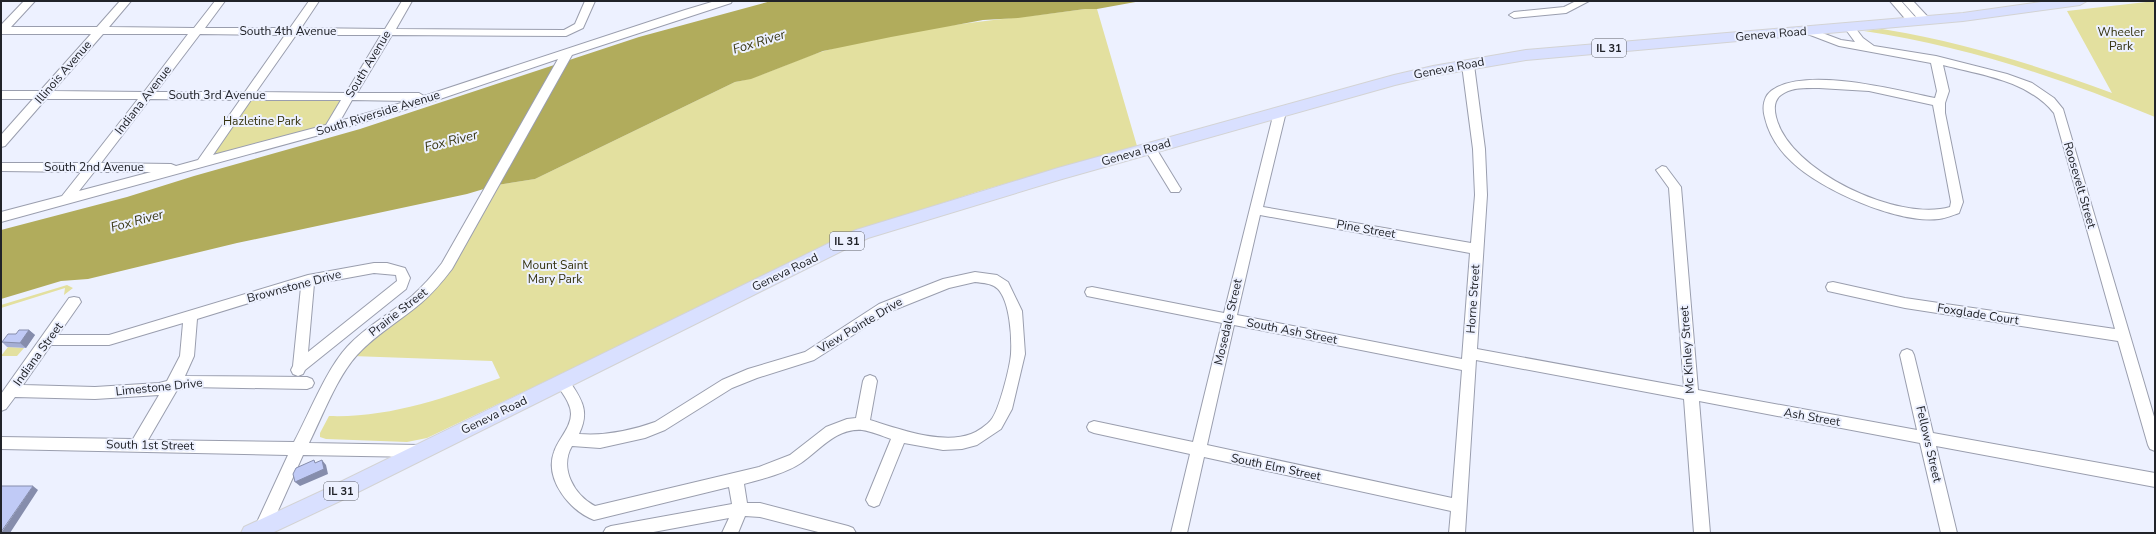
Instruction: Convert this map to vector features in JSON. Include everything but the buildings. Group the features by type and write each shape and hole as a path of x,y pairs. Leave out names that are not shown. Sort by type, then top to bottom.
{"main road":[{"name":"Geneva Road","path":"257,532 862,234 1150,148 1394,80 1526,55 1964,17 2077,1"}],"street":[{"path":"1,30 30,1"},
{"name":"Illinois Avenue","path":"1,142 126,1"},
{"name":"Indiana Avenue","path":"66,200 220,1"},
{"path":"201,164 314,1"},
{"name":"South Avenue","path":"330,128 390,32 391,26 407,1"},
{"name":"South 4th Avenue","path":"1,30 566,33 579,26 590,1"},
{"name":"South Riverside Avenue","path":"1,217 330,128 433,97 728,1"},
{"path":"1514,15 1566,10 1584,1"},
{"path":"1894,1 1918,20"},
{"path":"1907,1 1918,20"},
{"name":"Roosevelt Street","path":"1849,27 1859,40 1868,46 1879,49"},
{"name":"Roosevelt Street","path":"1809,31 1839,43 1936,60 2002,77 2028,86 2050,101 2059,112 2155,445"},
{"name":"Prairie Street","path":"257,532 336,375 352,352 369,334 416,300 434,284 447,266 568,52"},
{"path":"1936,60 1943,91 1939,103 1939,112 1958,202 1955,210 1947,214 1934,215 1894,209 1847,192 1815,174 1800,164 1780,141 1774,130 1769,106 1773,95 1788,87 1835,84 1884,90 1939,103"},
{"name":"Horne Street","path":"1457,533 1481,177 1468,65"},
{"name":"South 3rd Avenue","path":"1,95 433,97"},
{"name":"Mosedale Street","path":"1179,533 1280,112"},
{"path":"1150,148 1175,189"},
{"name":"South 2nd Avenue","path":"1,167 92,166 186,168"},
{"name":"Mc Kinley Street","path":"1662,170 1675,187 1702,533"},
{"name":"Pine Street","path":"1256,210 1477,249"},
{"name":"Brownstone Drive","path":"48,340 109,340 308,280 356,270 387,268 400,271 404,281 300,366"},
{"name":"View Pointe Drive","path":"562,382 576,406 578,414 560,456 559,467 574,499 584,509 594,513 761,473 795,459 831,431 847,425 862,424 900,435 943,444 962,443 985,435 1001,418 1005,409 1015,370 1018,354 1018,334 1015,310 1009,295 998,281 985,277 964,279 935,287 904,299 868,318 809,356 741,377 716,390 660,426 645,432 600,442 568,440"},
{"path":"291,383 300,366 308,280"},
{"name":"Foxglade Court","path":"1833,287 1858,290 1880,298 1905,303 2124,336"},
{"name":"South Ash Street","path":"1092,292 1230,319 1469,359"},
{"name":"Indiana Street","path":"1,405 74,302"},
{"path":"137,445 183,367 187,356 191,315"},
{"name":"Fellows Street","path":"1907,355 1949,533"},
{"name":"Ash Street","path":"1469,359 1690,394 2155,480"},
{"name":"Limestone Drive","path":"11,391 126,392 159,389 188,381 307,383"},
{"path":"862,424 870,381"},
{"name":"South Elm Street","path":"1094,427 1198,451 1459,506"},
{"path":"874,500 900,435"},
{"name":"South 1st Street","path":"1,443 299,447 419,451"},
{"path":"730,533 740,509 736,480"},
{"path":"610,533 740,509 760,510 848,533"}],"green space":[{"name":"Wheeler Park","path":"2155,1 2155,117 2084,89 2012,65 1939,45 1864,31 1882,29 1917,35 2002,56 2112,93 2067,11"},
{"name":"Mount Saint Mary Park","path":"1085,9 1097,9 1137,146 980,191 871,226 427,438 407,442 326,439 320,437 320,433 329,416 373,414 395,410 459,393 500,378 492,361 352,356 418,303 497,185 535,179 735,82 758,76 824,51 921,30"},
{"name":"Hazletine Park","path":"250,97 346,98 328,128 206,161"},
{"path":"67,285 73,288 64,295 65,288 1,308 1,305"},
{"path":"8,347 24,348 17,356 1,356"}],"water":[{"name":"Fox River","path":"771,1 1141,1 1097,9 1085,9 1018,18 983,20 823,51 751,79 735,82 535,179 497,185 467,194 237,243 88,279 61,281 1,299 1,230 127,197 194,176 360,129 639,37"}]}
